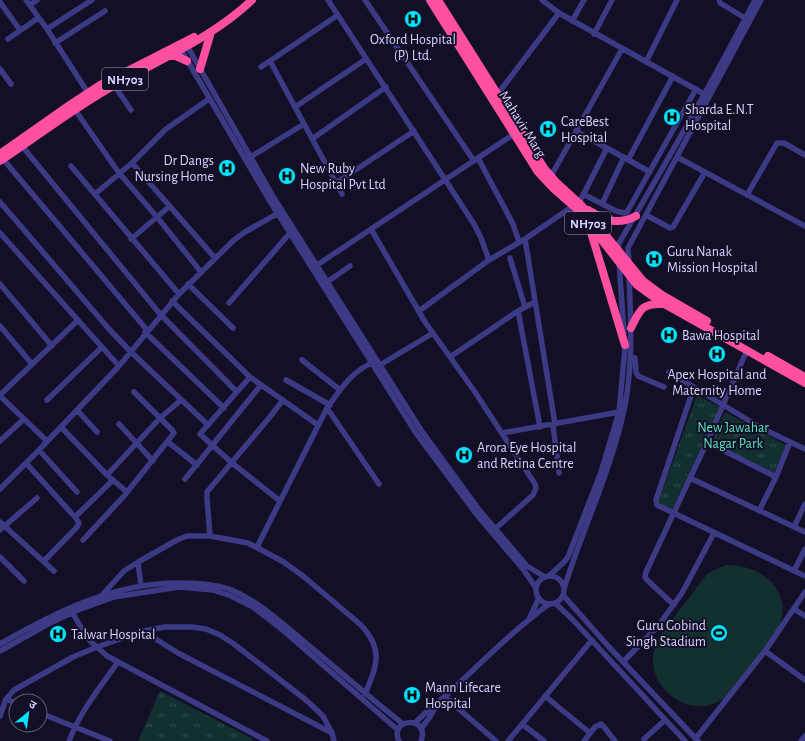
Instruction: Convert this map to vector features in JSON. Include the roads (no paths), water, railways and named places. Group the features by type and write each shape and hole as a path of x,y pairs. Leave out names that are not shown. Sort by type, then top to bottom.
{"highway":[{"name":"NH703","path":"90,96 169,56 241,5 252,0"},
{"name":"Mahavir Marg","path":"430,0 538,172 578,205 588,224 637,285 664,304 805,383"},
{"name":"Mahavir Marg","path":"442,1 497,95 544,168 643,281 662,295 805,377"},
{"name":"NH703","path":"1,158 90,96 211,32 241,5"},
{"path":"200,70 211,32"},
{"path":"169,56 176,56 187,61"},
{"name":"NH703","path":"1,158 22,146 73,107"},
{"path":"578,205 596,215 616,222 626,221 636,216"},
{"path":"588,224 625,345"},
{"path":"631,328 640,310 645,305 653,303 664,304"}],"street":[{"path":"26,0 47,29 90,96"},
{"path":"30,6 37,0"},
{"path":"47,29 92,0"},
{"path":"328,0 478,230 488,260"},
{"path":"365,0 476,159 513,224 519,242"},
{"path":"572,21 584,0"},
{"path":"594,34 612,0"},
{"path":"646,62 677,0"},
{"path":"720,0 720,3 723,6 745,18"},
{"path":"536,588 539,582 547,577 568,557 601,472 621,412 625,345 618,251 620,244 755,0"},
{"path":"415,723 529,619 552,603 560,600 572,561 609,466 621,412 631,357 628,248 762,0"},
{"path":"545,1 559,13 594,34 704,94"},
{"path":"1,4 20,30"},
{"path":"56,43 105,11"},
{"path":"497,95 559,13"},
{"path":"261,68 338,15"},
{"path":"8,39 38,18"},
{"path":"182,46 187,61 209,99 248,159 314,267 421,430 480,511 527,566 547,577 558,579 562,584 563,592 609,647 697,740 765,651 805,592"},
{"path":"182,46 200,70 248,159"},
{"path":"551,176 622,49"},
{"path":"295,107 366,59"},
{"path":"270,61 342,194"},
{"path":"0,69 11,84"},
{"path":"602,204 626,158 673,76"},
{"path":"114,85 131,110"},
{"path":"312,139 386,87"},
{"path":"583,194 621,213 627,212 696,89"},
{"path":"95,194 132,163 166,129 209,99"},
{"path":"73,107 119,173 201,272"},
{"path":"248,159 304,124"},
{"path":"336,183 414,131"},
{"path":"576,131 650,172"},
{"path":"314,267 514,134"},
{"path":"747,194 777,143 784,143 805,155"},
{"path":"22,146 160,314 237,392"},
{"path":"419,311 488,260 525,239 578,205 607,148"},
{"path":"678,157 805,226"},
{"path":"1,158 146,331 224,408"},
{"path":"132,163 216,258"},
{"path":"72,166 179,294"},
{"path":"646,215 670,228 673,228 705,172"},
{"path":"0,202 103,323 208,426"},
{"path":"132,239 170,206"},
{"path":"280,212 290,233 314,267 327,282 416,433 477,515 523,569 536,588 542,602 552,603 592,640 685,741"},
{"path":"0,489 119,366 160,314 188,284 234,240 280,212"},
{"path":"371,229 433,333 502,433 535,484 536,488 533,495 495,529"},
{"path":"0,233 119,366"},
{"path":"229,303 290,233"},
{"path":"525,239 554,424 559,473"},
{"path":"510,258 525,307"},
{"path":"327,282 350,266"},
{"path":"0,284 52,346"},
{"path":"188,284 233,328"},
{"path":"172,301 250,378 318,425"},
{"path":"450,357 518,311 535,302"},
{"path":"518,311 540,427"},
{"path":"47,441 0,395 78,321"},
{"path":"0,326 32,364"},
{"path":"257,547 318,425 340,390 356,373 433,333"},
{"path":"47,400 102,347"},
{"path":"674,606 645,577 647,568 707,442 748,350"},
{"path":"631,357 635,358 636,372 638,376 664,387"},
{"path":"302,360 340,390"},
{"path":"669,372 762,428 805,449"},
{"path":"250,378 200,434 232,463 280,501"},
{"path":"286,380 329,406 379,484"},
{"path":"185,480 261,385"},
{"path":"694,387 656,500 657,505 805,576"},
{"path":"83,540 127,492 173,435 174,432 134,392"},
{"path":"107,475 160,418 181,400"},
{"path":"210,536 206,495 210,488 283,400"},
{"path":"76,410 97,432"},
{"path":"502,433 621,412"},
{"path":"0,441 24,419"},
{"path":"119,424 153,461"},
{"path":"61,426 107,475 127,492"},
{"path":"168,442 196,465"},
{"path":"707,442 776,477"},
{"path":"759,511 776,477 790,442"},
{"path":"39,450 77,492"},
{"path":"26,463 79,523 77,527 44,561"},
{"path":"690,478 805,532"},
{"path":"75,517 113,480"},
{"path":"2,528 37,498"},
{"path":"794,527 805,504"},
{"path":"0,522 2,528 44,561 54,571"},
{"path":"623,662 658,626 674,606 692,577 714,533"},
{"path":"103,594 124,571 177,540 187,536 210,536 237,540 257,547 282,561 303,576 361,625 369,634 374,642 376,663 366,694"},
{"path":"794,571 805,548"},
{"path":"0,557 24,581"},
{"path":"138,562 141,586"},
{"path":"0,644 44,620 103,594 165,582 198,583 229,589 254,603 277,619 403,724"},
{"path":"0,651 72,612 114,597 179,587 213,590 232,596 253,607 279,626 398,730 399,741"},
{"path":"529,619 539,598"},
{"path":"794,609 805,616"},
{"path":"72,612 87,638 107,656 268,741"},
{"path":"0,716 6,699 14,690 73,657 143,631 165,627 192,627 206,629 220,635 234,644 323,716 332,733 334,741"},
{"path":"143,631 178,652 332,733"},
{"path":"508,741 592,640"},
{"path":"604,653 609,647"},
{"path":"765,651 805,680"},
{"path":"69,741 74,727 87,706 118,662"},
{"path":"545,696 590,733"},
{"path":"445,697 496,741"},
{"path":"421,728 437,704"},
{"path":"48,716 110,741"},
{"path":"644,739 665,720"},
{"path":"398,730 403,724 411,722 415,723 421,728 422,740"},
{"path":"522,724 544,741"},
{"path":"584,741 590,733 601,724 615,741"},
{"path":"801,741 805,736"}],"place":[{"name":"Oxford Hospital (P) Ltd.","path":"413,19"},
{"name":"Sharda E.N.T Hospital","path":"672,117"},
{"name":"CareBest Hospital","path":"548,129"},
{"name":"Dr Dangs Nursing Home","path":"227,168"},
{"name":"New Ruby Hospital Pvt Ltd","path":"287,176"},
{"name":"Guru Nanak Mission Hospital","path":"654,259"},
{"name":"Bawa Hospital","path":"669,335"},
{"name":"Apex Hospital and Maternity Home","path":"717,354"},
{"name":"Arora Eye Hospital and Retina Centre","path":"464,455"},
{"name":"Guru Gobind Singh Stadium","path":"719,633"},
{"name":"Talwar Hospital","path":"58,634"},
{"name":"Mann Lifecare Hospital","path":"412,695"}],"park label":[{"name":"New Jawahar Nagar Park","path":"733,436"}]}
